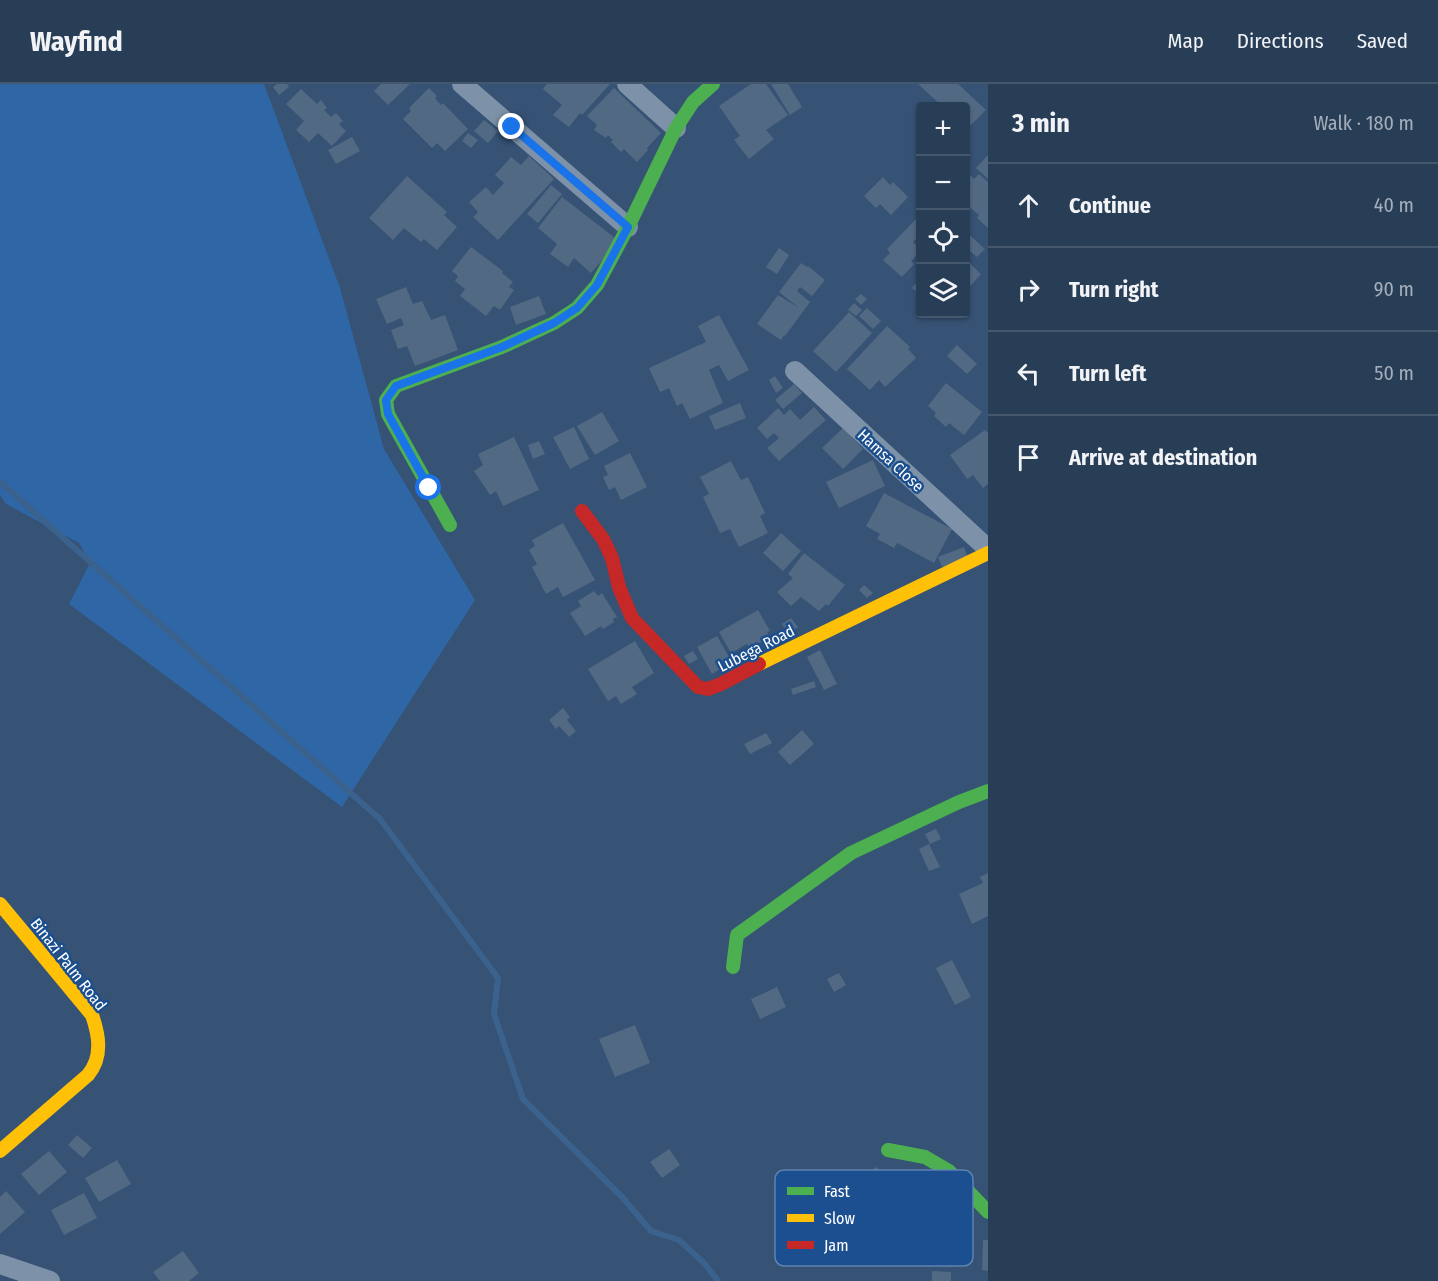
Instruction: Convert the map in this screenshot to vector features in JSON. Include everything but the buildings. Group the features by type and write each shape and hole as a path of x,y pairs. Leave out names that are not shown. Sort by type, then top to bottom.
{"street":[{"path":"462,84 628,227"},
{"path":"627,84 676,128"},
{"path":"450,525 388,414 386,400 396,386 502,347 554,323 577,308 597,285 676,128 693,102 713,84"},
{"name":"Hamsa Close","path":"795,371 988,551"},
{"name":"Lubega Road","path":"582,511 603,539 612,558 619,587 632,618 698,687 708,689 988,551"},
{"path":"733,967 737,935 851,853 959,802 988,791"},
{"name":"Binazi Palm Road","path":"0,904 92,1015 97,1029 98,1050 96,1064 87,1076 1,1146"},
{"path":"888,1150 925,1156 947,1170"},
{"path":"973,1196 988,1212"},
{"path":"0,1264 50,1281"}],"shaded area":[{"path":"0,84 264,84 340,288 384,449 475,600 342,807 69,604 90,563 79,543 6,504 0,495"}],"waterway":[{"path":"0,482 380,819 498,978 494,1014 523,1099 623,1198 651,1231 679,1240 704,1263 718,1281"}],"traffic: fast":[{"path":"450,525 388,414 386,400 396,386 502,347 554,323 577,308 597,285 676,128 693,102 713,84"},
{"path":"733,967 737,935 851,853 959,802 988,791"},
{"path":"888,1150 925,1157 947,1170"},
{"path":"973,1196 988,1212"}],"traffic: slow":[{"path":"759,664 988,553"},
{"path":"0,904 92,1015 98,1046 96,1061 88,1075 0,1151"}],"traffic: jam":[{"path":"582,511 603,539 612,558 619,587 632,618 698,687 708,689 759,664"}],"route":[{"path":"429,488 388,414 386,400 396,386 502,347 554,323 577,308 597,285 628,227 512,127"}]}
